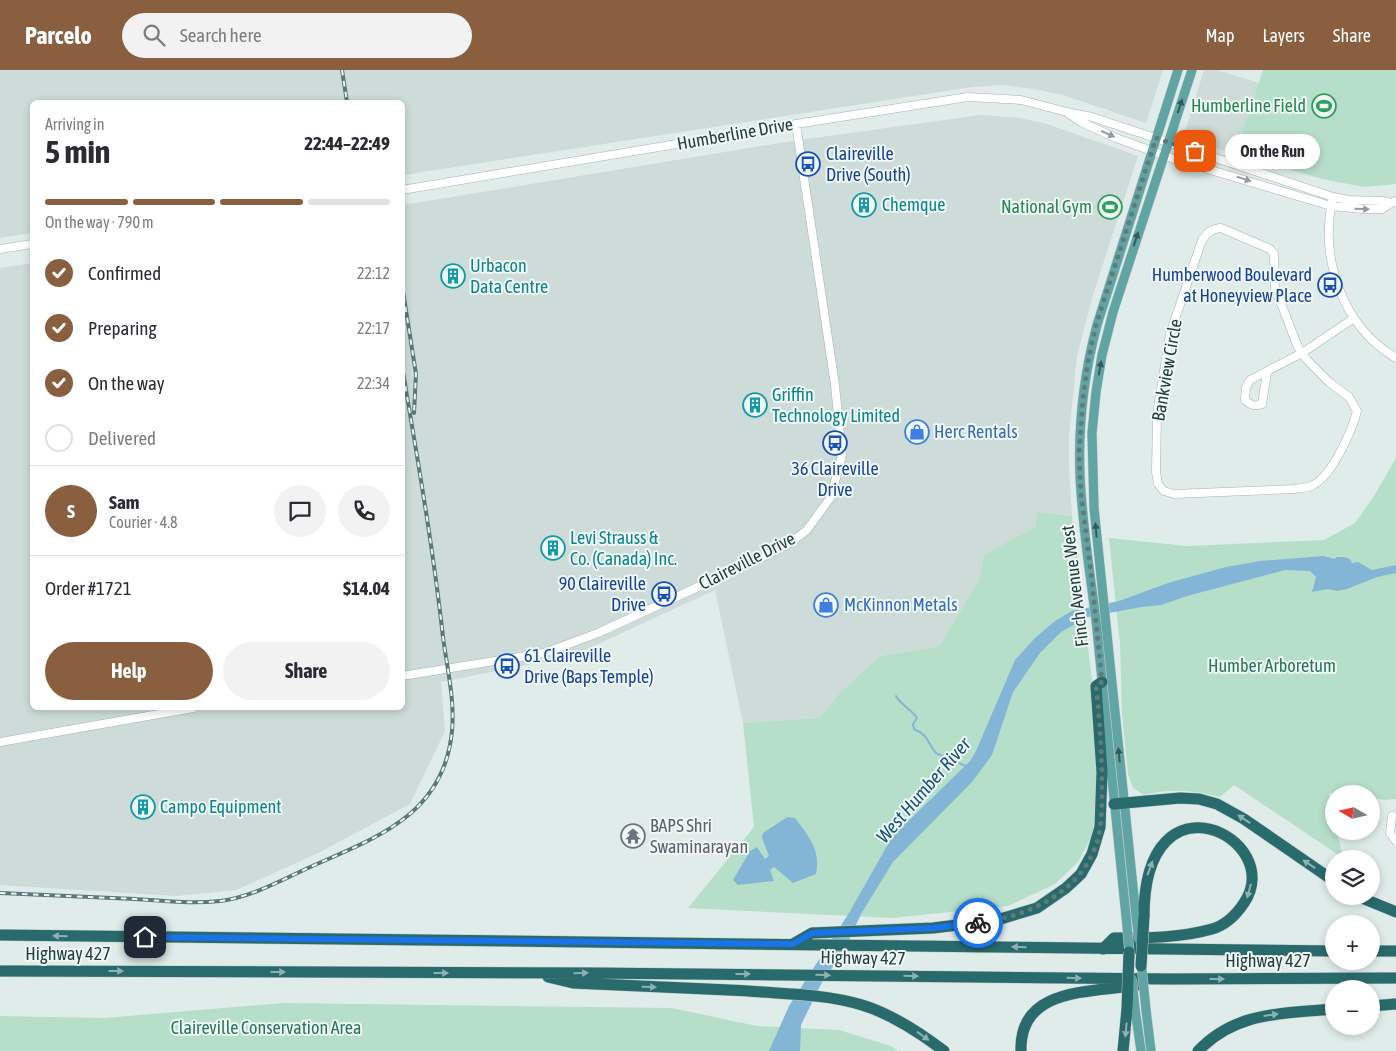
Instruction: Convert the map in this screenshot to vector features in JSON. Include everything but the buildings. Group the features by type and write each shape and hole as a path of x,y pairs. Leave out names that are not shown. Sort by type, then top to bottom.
{"highway":[{"path":"793,944 812,933 966,925 997,920 1037,908 1066,888 1081,874 1092,854 1100,827 1102,772 1096,686 1102,682"},
{"path":"1119,804 1180,798 1199,799 1217,804 1244,819 1325,875"},
{"path":"1103,949 1114,938 1174,937 1213,929 1228,921 1241,908 1248,898 1252,887 1249,862 1230,837 1208,828 1186,829 1170,837 1157,854 1150,867 1140,916 1141,966"},
{"path":"1379,905 1396,912"},
{"name":"Highway 427","path":"0,935 1325,951"},
{"path":"1380,951 1396,950"},
{"path":"1122,1051 1131,1009 1129,952"},
{"name":"Highway 427","path":"0,971 783,974 1169,979 1396,978"},
{"path":"532,973 573,983 773,993 847,1002 862,1005 895,1019 916,1030 944,1051"},
{"path":"1021,1051 1023,1031 1027,1022 1037,1009 1060,996 1169,979"},
{"path":"1380,1005 1396,1004"},
{"path":"1198,1051 1210,1038 1234,1024 1258,1017 1325,1010"}],"main road":[{"name":"Finch Avenue West","path":"1096,580 1082,509 1080,473 1080,426 1085,380 1092,343 1102,307 1178,70"},
{"name":"Finch Avenue West","path":"1129,952 1119,804 1096,580 1092,469 1093,419 1098,373 1113,312 1192,70"},
{"name":"Finch Avenue West","path":"1103,642 1102,682 1119,804 1140,916"},
{"path":"1141,966 1151,1051"},
{"path":"1131,1009 1141,1051"}],"street":[{"name":"Humberline Drive","path":"405,189 968,97 1021,100 1067,112 1092,116 1333,196 1349,200 1393,202"},
{"name":"Humberline Drive","path":"1067,112 1081,122 1116,138 1152,151 1331,206 1382,209 1393,202"},
{"name":"Claireville Drive","path":"405,676 544,653 598,633 788,544 806,531 831,497 842,456 840,430 796,124"},
{"path":"1333,196 1328,241 1330,261 1338,285 1354,318 1369,337 1383,350 1396,358"},
{"name":"Bankview Circle","path":"1221,228 1270,249 1274,254 1275,288 1289,326 1302,353 1329,382 1349,397 1356,411 1353,424 1327,474 1313,485 1294,489 1174,494 1164,491 1158,484 1156,472 1157,414 1170,334 1202,240 1208,232 1221,228"},
{"path":"0,249 30,244"},
{"path":"1267,373 1302,353 1354,318"},
{"path":"0,742 182,710"},
{"path":"1392,816 1390,834 1396,841"}],"shaded area":[{"path":"0,70 1163,70 1146,123 1063,95 1003,85 972,87 405,175 405,100 30,100 30,233 0,238"},
{"path":"1204,70 1217,70 1259,83 1235,154 1183,138"},
{"path":"981,115 1020,118 1047,124 1138,156 1092,298 1077,356 1069,434 1072,516 1037,512 1035,527 985,555 979,580 939,646 880,656 820,718 743,723 715,590 572,656 441,682 445,731 410,804 316,854 236,890 176,896 0,885 0,268 30,263 30,710 405,710 405,205 792,141"}],"green space":[{"path":"1263,70 1396,70 1396,184 1364,187 1322,179 1235,154"},
{"name":"Humber Arboretum","path":"1396,458 1396,799 1380,799 1380,785 1325,785 1325,840 1339,840 1341,850 1331,850 1234,785 1220,797 1182,791 1163,791 1144,795 1133,788 1128,774 1122,714 1120,644 1109,538 1187,546 1324,540 1355,523 1374,496"},
{"path":"1037,512 1072,516 1096,713 1097,772 1093,834 1078,862 1055,884 1008,906 892,918 688,908 754,827 743,723 820,718 840,693 880,656 939,646 979,580 984,555 1035,527"},
{"name":"Claireville Conservation Area","path":"284,1003 672,1008 757,1026 839,1030 891,1046 898,1051 0,1051 0,1016 104,1018"}],"water":[{"path":"1323,556 1335,559 1336,557 1345,557 1350,559 1352,563 1358,562 1372,570 1396,565 1396,573 1377,577 1347,589 1337,591 1328,589 1312,592 1316,577 1310,571 1285,570 1187,596 1161,605 1088,617 1061,632 1040,653 1013,692 992,755 972,782 893,862 861,914 843,953 822,982 801,1025 800,1051 769,1051 789,1006 849,913 892,837 970,761 1015,660 1035,638 1055,621 1072,611 1119,601 1168,583 1226,567 1260,561"},
{"path":"787,817 795,818 813,844 817,858 816,874 793,883 774,867 770,870 774,881 738,885 733,880 750,851 757,847 765,859 769,856 762,838 763,833"}],"waterway":[{"name":"West Humber River","path":"896,696 917,718 913,724 914,729 925,737 936,753 966,766"}],"railway":[{"path":"342,70 347,100"},
{"path":"405,304 416,374 414,413"},
{"path":"0,893 188,902 232,899 265,888 358,846 381,834 421,804 436,784 446,760 453,719 430,535 405,384"}],"way so far":[{"path":"978,923 1015,916 1037,908 1066,888 1081,874 1099,836 1102,772 1100,720 1096,686 1102,682 1092,581 1082,509 1080,473 1081,417 1085,380 1092,343 1102,307 1156,138 1195,151"}],"place":[{"name":"Humberline Field","path":"1324,106"},
{"name":"On the Run","path":"1195,151"},
{"name":"Claireville Drive (South)","path":"808,164"},
{"name":"Chemque","path":"864,205"},
{"name":"National Gym","path":"1110,207"},
{"name":"Urbacon Data Centre","path":"453,276"},
{"name":"Humberwood Boulevard at Honeyview Place","path":"1330,285"},
{"name":"Griffin Technology Limited","path":"755,405"},
{"name":"Herc Rentals","path":"917,432"},
{"name":"36 Claireville Drive","path":"835,443"},
{"name":"Levi Strauss & Co. (Canada) Inc.","path":"553,548"},
{"name":"90 Claireville Drive","path":"664,594"},
{"name":"McKinnon Metals","path":"826,605"},
{"name":"61 Claireville Drive (Baps Temple)","path":"507,666"},
{"name":"Campo Equipment","path":"143,807"},
{"name":"BAPS Shri Swaminarayan","path":"633,836"}],"route":[{"path":"145,937 793,944 812,933 933,928 978,923"}]}
